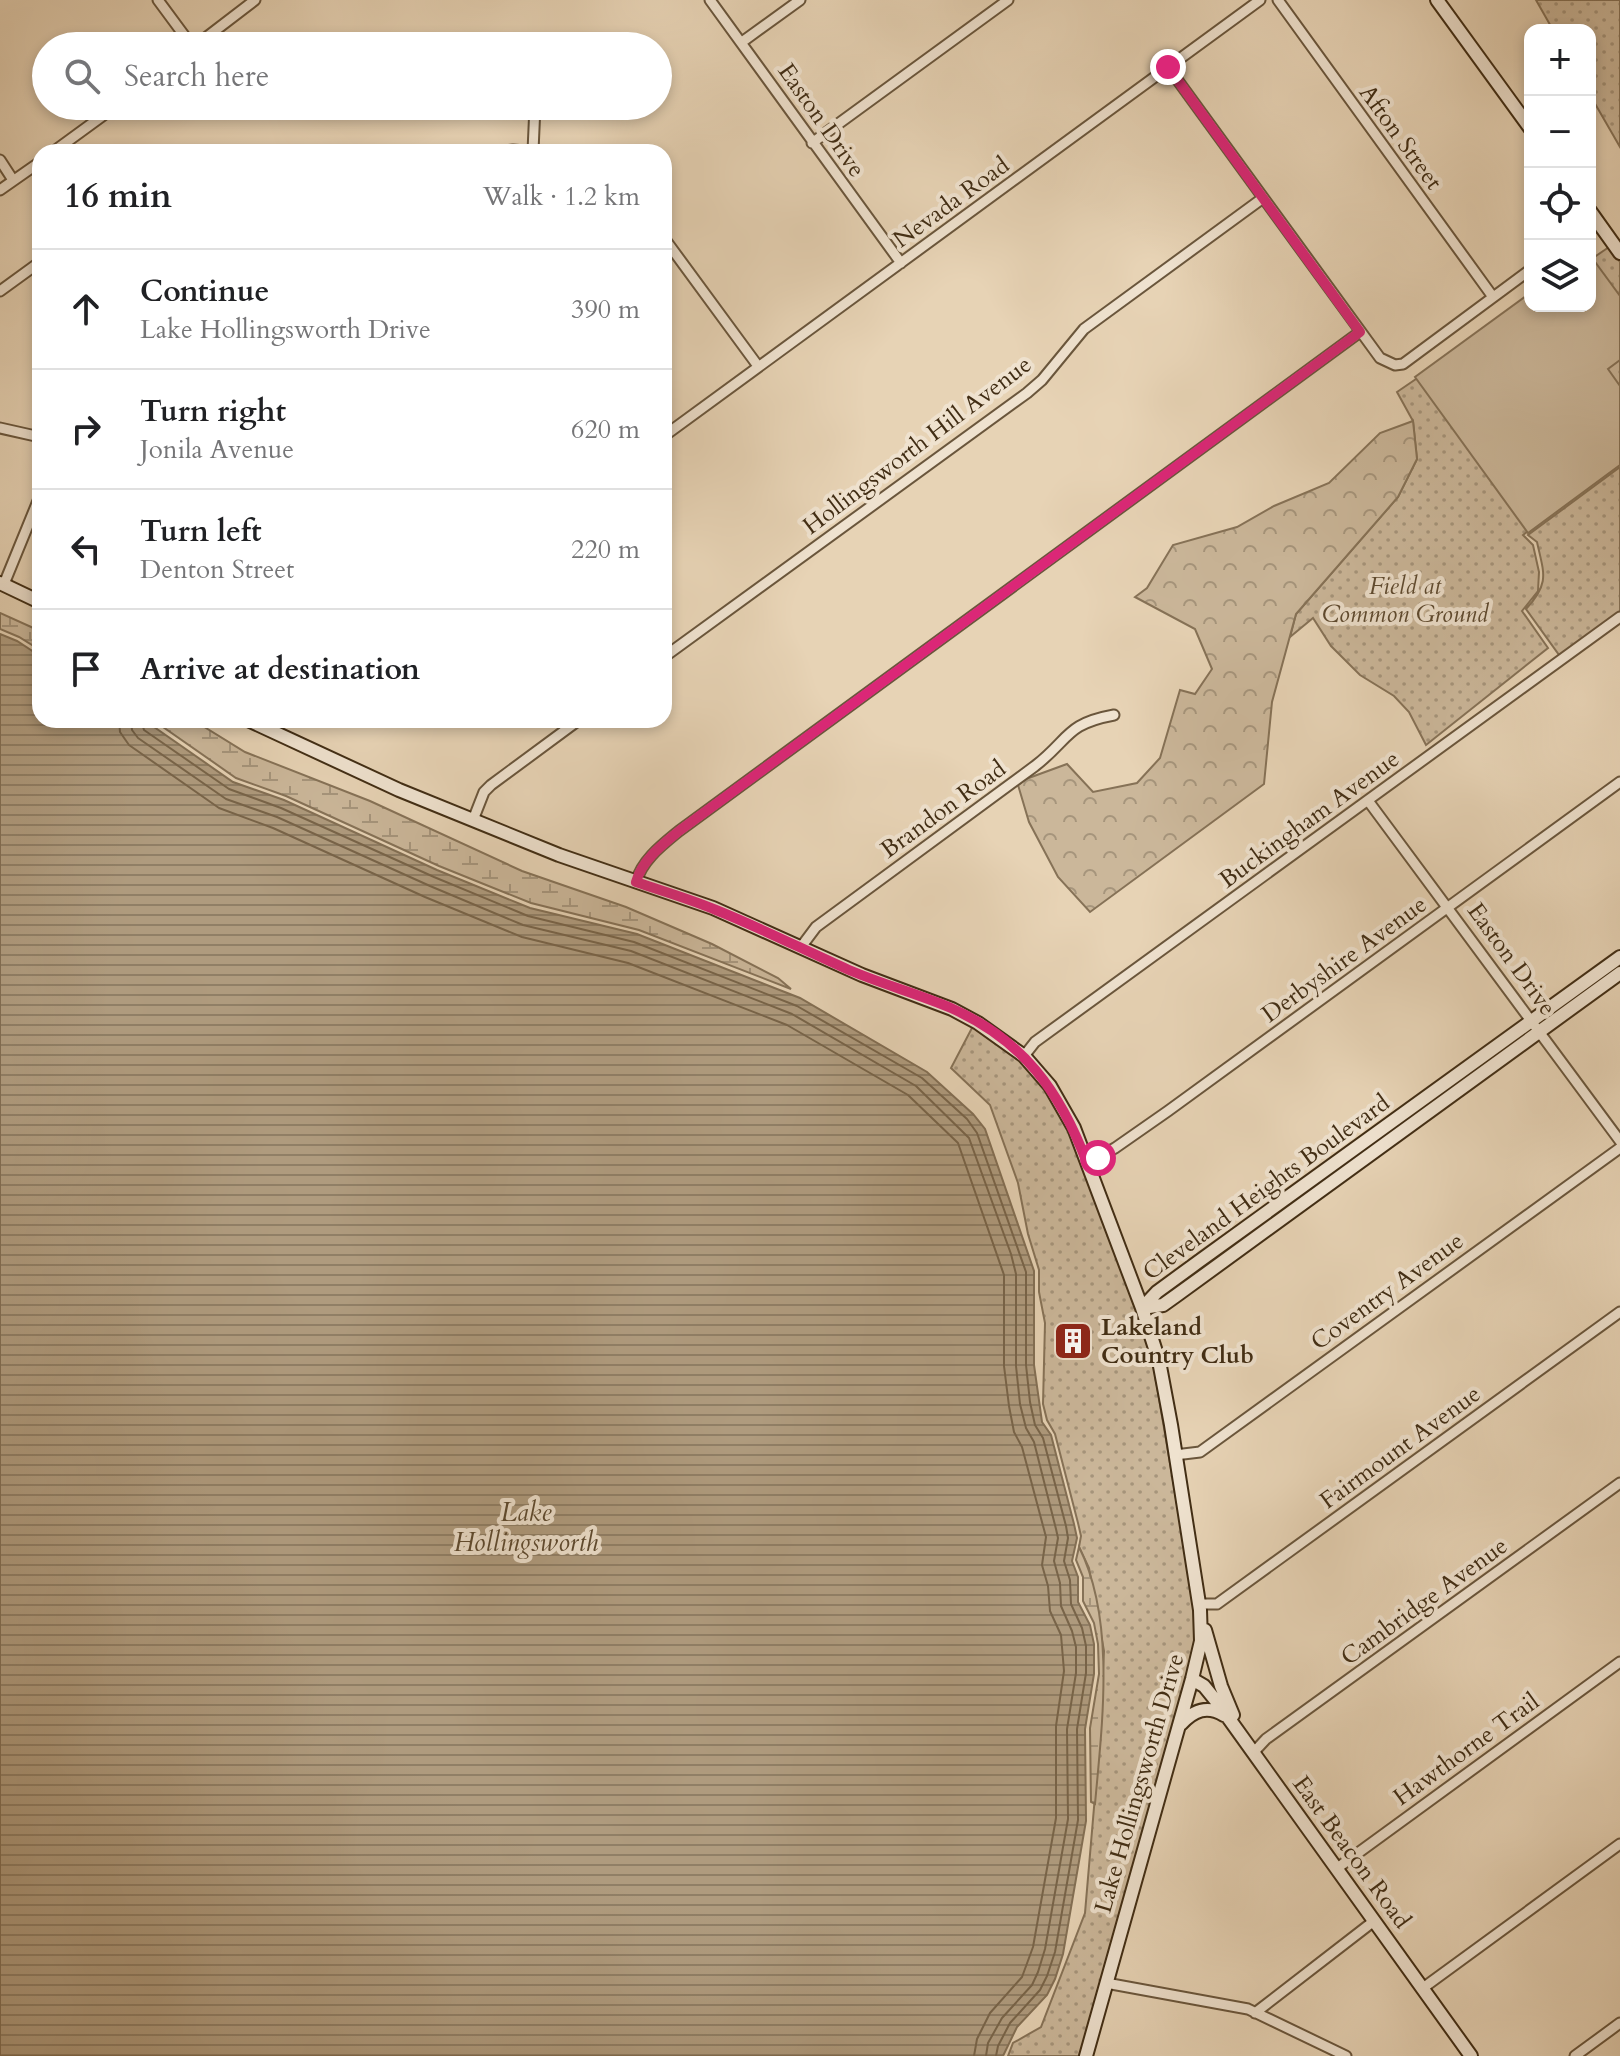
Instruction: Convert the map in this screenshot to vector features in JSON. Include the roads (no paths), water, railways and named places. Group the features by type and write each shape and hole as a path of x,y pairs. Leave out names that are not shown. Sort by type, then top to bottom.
{"street":[{"path":"158,0 183,32"},
{"path":"213,32 255,0"},
{"name":"Easton Drive","path":"710,0 901,263"},
{"path":"742,42 800,0"},
{"path":"812,143 1008,0"},
{"name":"Nevada Road","path":"672,430 1260,0"},
{"name":"Afton Street","path":"1278,0 1493,297"},
{"path":"1437,0 1524,120"},
{"path":"1168,67 1380,358 1403,364 1524,274"},
{"path":"64,144 97,120"},
{"path":"535,120 536,144"},
{"path":"0,160 13,180"},
{"path":"0,190 32,167"},
{"name":"Hollingsworth Hill Avenue","path":"672,651 1027,393 1042,380 1084,329 1263,198"},
{"path":"1596,224 1620,253"},
{"path":"672,249 758,366"},
{"path":"0,291 32,268"},
{"path":"636,882 639,872 659,847 679,831 1360,332"},
{"path":"0,428 32,435"},
{"path":"32,515 2,584 32,598"},
{"name":"Buckingham Avenue","path":"1024,1056 1035,1042 1620,617"},
{"name":"Brandon Road","path":"801,947 816,927 1055,751 1070,730 1086,722 1114,715"},
{"path":"473,820 484,792 491,785 568,728"},
{"name":"Lake Hollingsworth Drive","path":"267,729 365,775 550,852 713,908 862,975 952,1009 978,1023 1024,1056 1061,1103 1074,1128 1159,1361 1200,1607 1201,1641 1086,2056"},
{"name":"Derbyshire Avenue","path":"1087,1163 1126,1141 1620,782"},
{"name":"Easton Drive","path":"1369,802 1620,1141"},
{"name":"Cleveland Heights Boulevard","path":"1142,1308 1163,1305 1170,1300 1339,1169 1536,1026 1620,957"},
{"name":"Cleveland Heights Boulevard","path":"1536,1026 1620,973"},
{"name":"Coventry Avenue","path":"1175,1455 1200,1452 1620,1148"},
{"name":"Fairmount Avenue","path":"1200,1607 1217,1604 1620,1312"},
{"name":"Cambridge Avenue","path":"1253,1753 1266,1739 1620,1483"},
{"path":"1200,1607 1215,1668 1237,1730"},
{"name":"Hawthorne Trail","path":"1336,1869 1620,1662"},
{"name":"East Beacon Road","path":"1192,1679 1204,1686 1227,1716 1423,1988 1465,2054"},
{"path":"1179,1726 1197,1711 1216,1710 1227,1716"},
{"path":"1423,1988 1620,1844"},
{"path":"1255,2013 1374,1921"},
{"path":"1106,1983 1255,2013 1346,2056"},
{"path":"1575,2056 1620,2023"}],"water":[{"name":"Lake Hollingsworth","path":"0,634 32,651 32,728 155,728 233,782 284,800 437,870 530,908 637,934 800,998 927,1072 973,1114 985,1129 1034,1271 1034,1365 1042,1422 1051,1435 1077,1538 1072,1561 1078,1577 1078,1602 1090,1625 1094,1644 1094,1674 1085,1729 1086,1821 1063,1954 1047,1995 1017,2027 1003,2056 0,2056"}],"place":[{"name":"Lakeland Country Club","path":"1073,1341"}],"park label":[{"name":"Field at Common Ground","path":"1405,600"}]}
